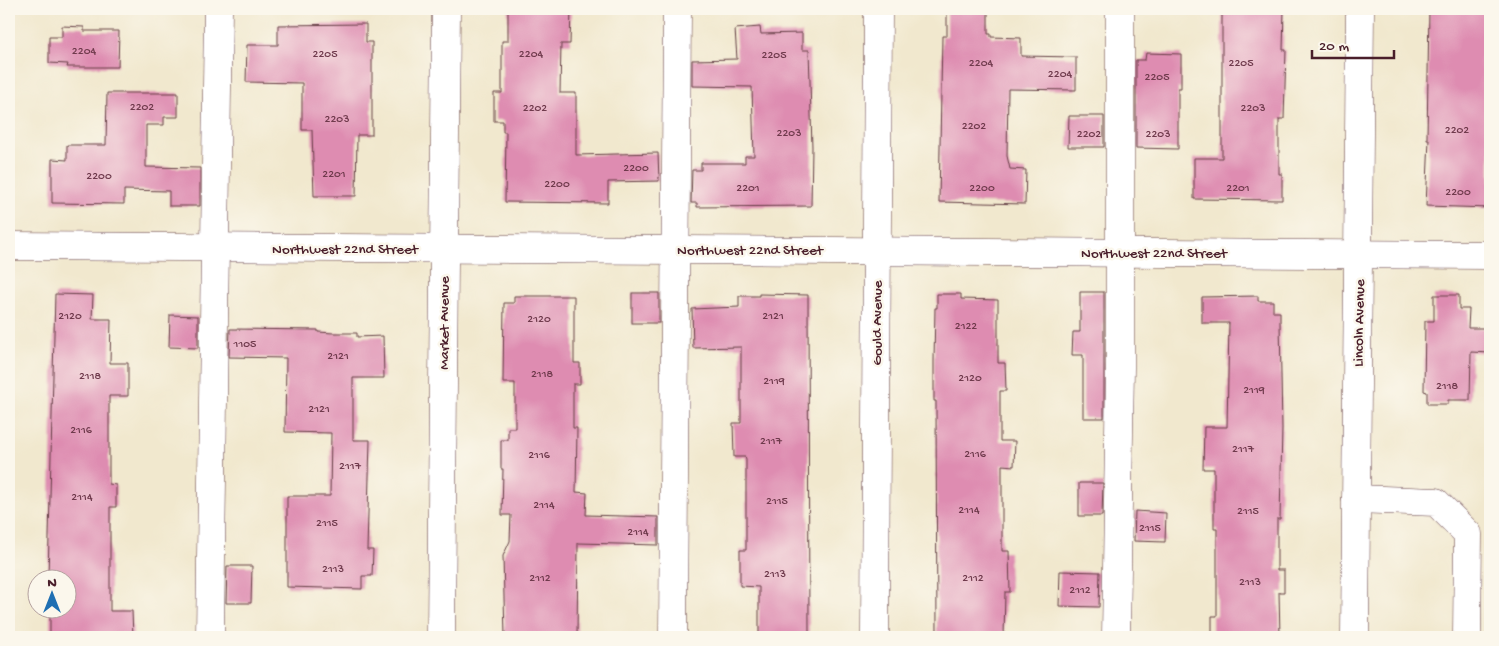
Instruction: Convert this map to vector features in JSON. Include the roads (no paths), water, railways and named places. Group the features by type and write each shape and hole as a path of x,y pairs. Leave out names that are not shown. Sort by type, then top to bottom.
{"street":[{"path":"210,637 212,284 216,248 218,9"},
{"name":"Market Avenue","path":"441,637 446,9"},
{"path":"673,637 677,9"},
{"name":"Gould Avenue","path":"875,637 878,9"},
{"path":"1116,637 1121,252 1118,218 1120,9"},
{"name":"Lincoln Avenue","path":"1355,637 1360,9"},
{"name":"Northwest 22nd Street","path":"9,246 1490,255"},
{"path":"1356,499 1436,502 1468,534 1467,637"}]}
